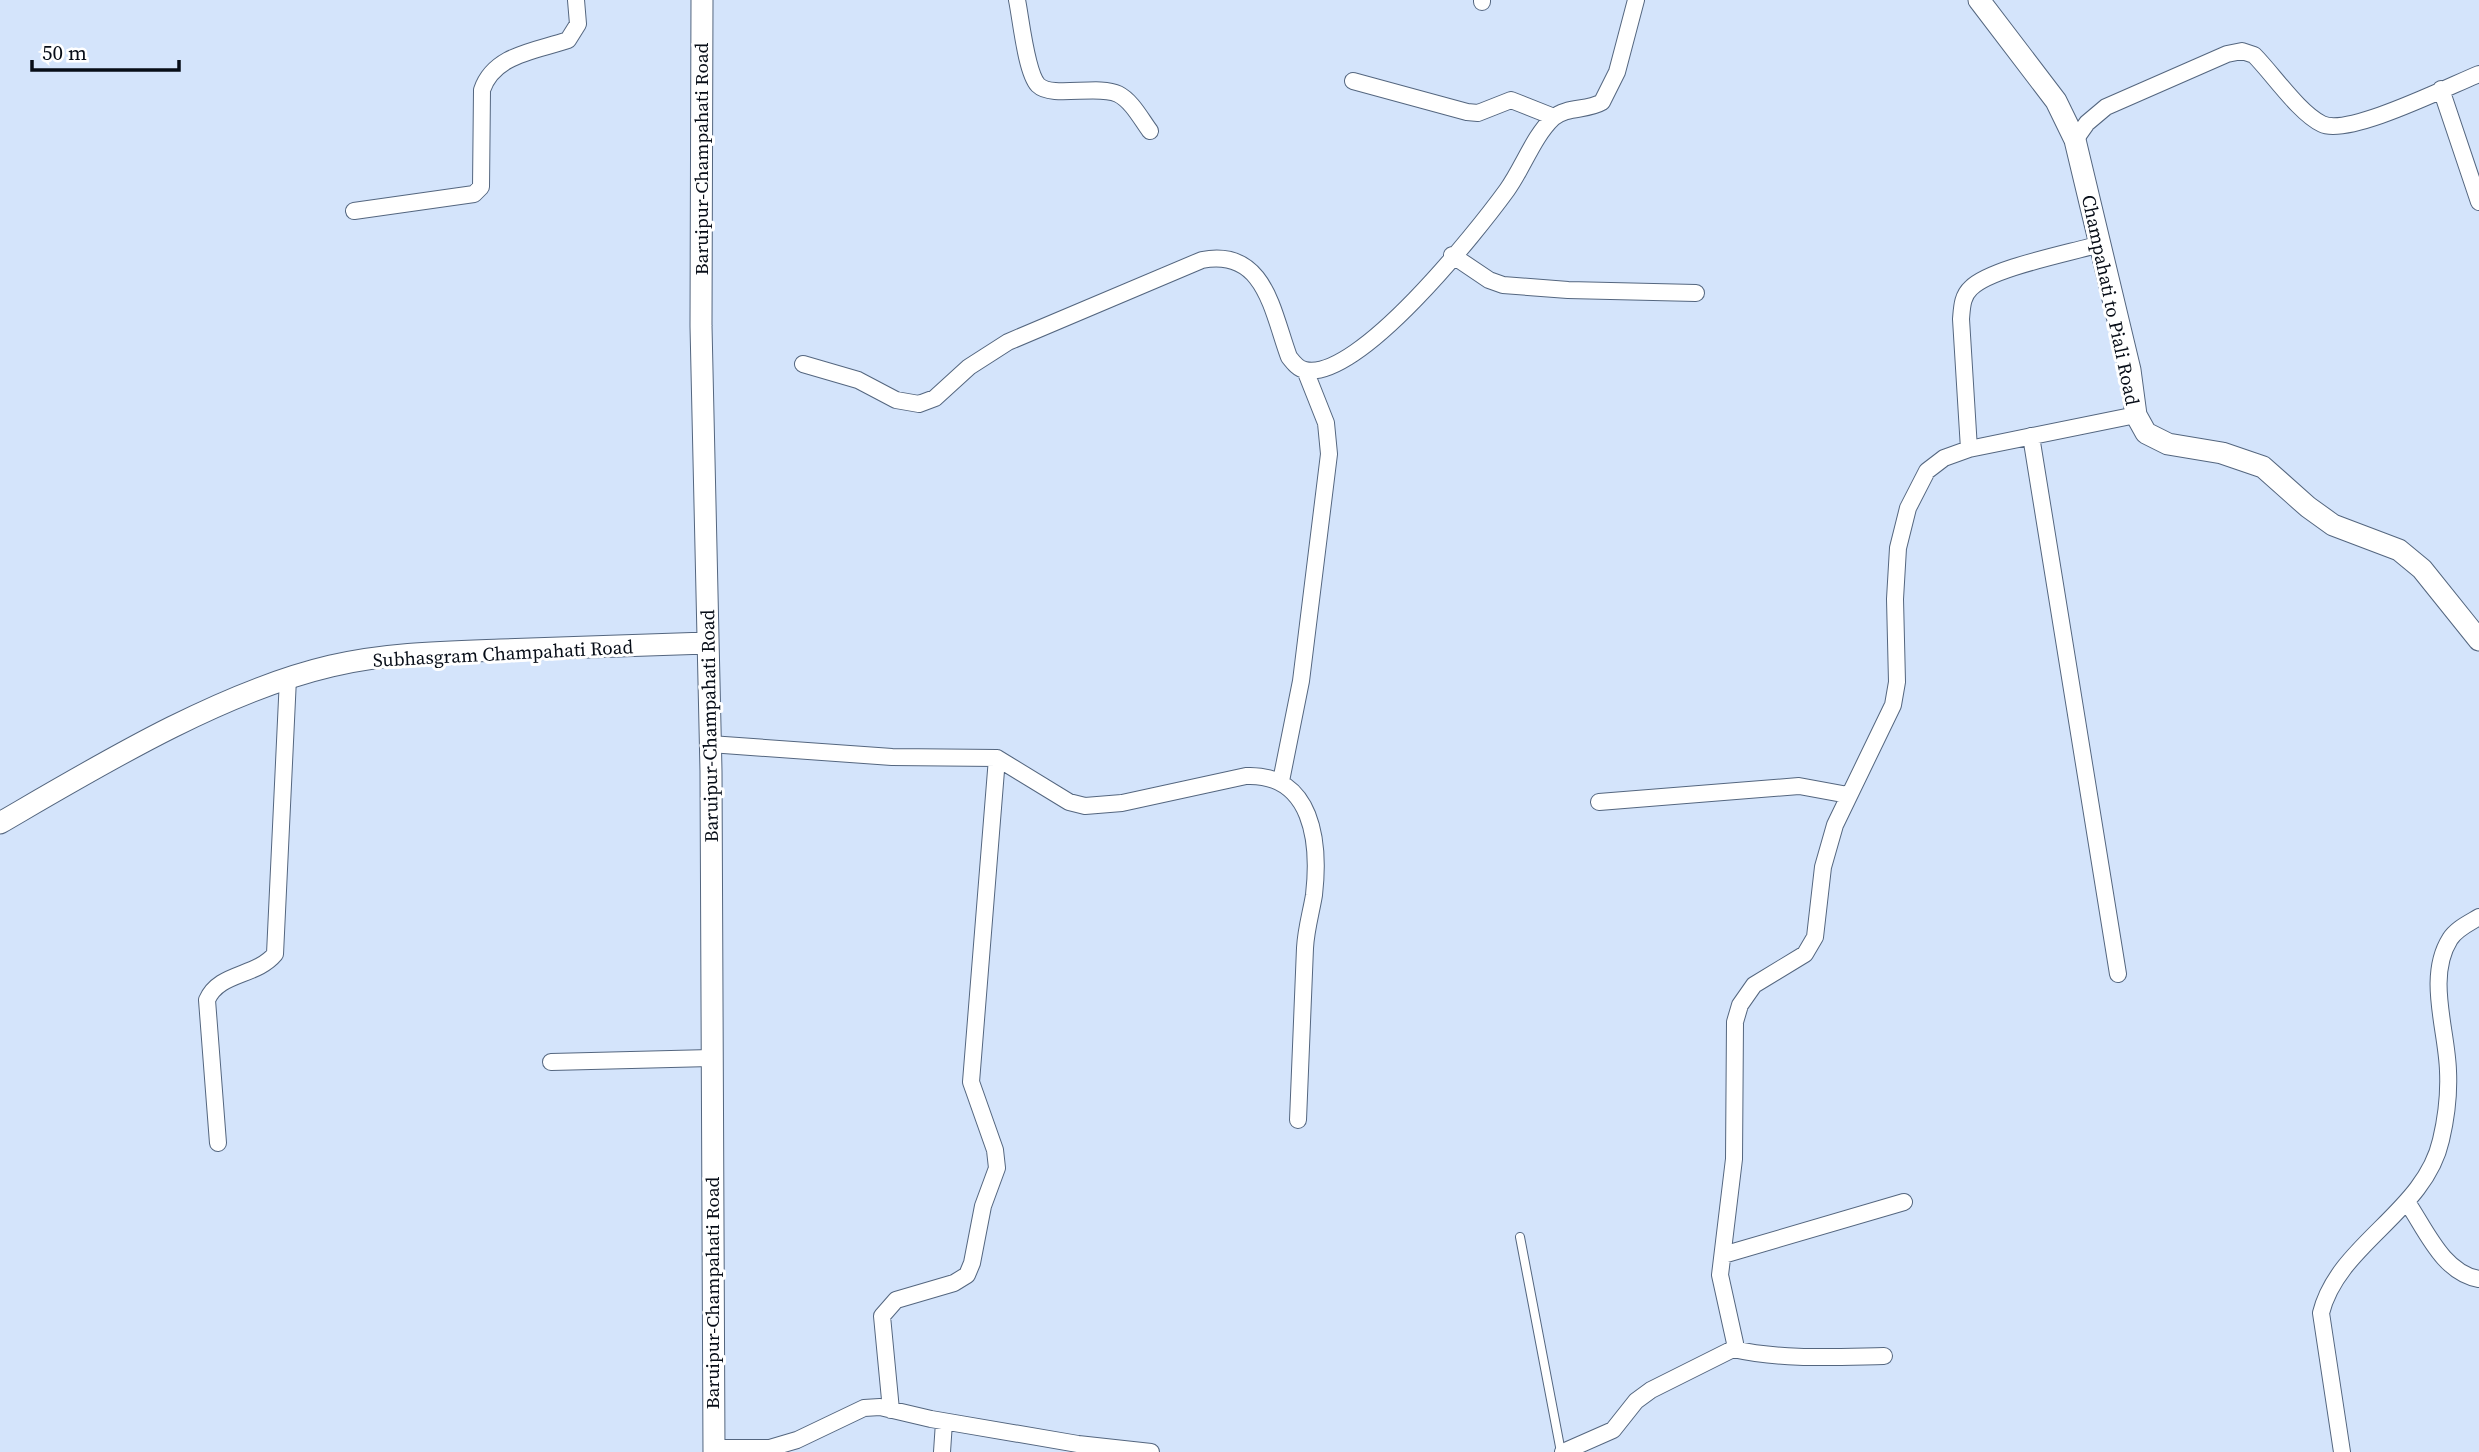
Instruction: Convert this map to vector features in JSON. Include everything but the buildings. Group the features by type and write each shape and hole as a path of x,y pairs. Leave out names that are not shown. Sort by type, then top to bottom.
{"main road":[{"name":"Baruipur-Champahati Road","path":"702,0 701,326 710,744 713,1450"},
{"name":"Champahati to Piali Road","path":"1979,0 2056,101 2075,140 2130,370 2136,415 2146,433 2168,444 2222,453 2263,467 2333,525 2399,550 2423,569 2479,640"},
{"name":"Subhasgram Champahati Road","path":"0,823 146,742 288,678 331,666 397,654 707,643"}],"street":[{"path":"354,211 474,194 481,187 482,90 486,78 509,58 569,40 578,24 576,0"},
{"path":"1017,0 1032,74 1038,85 1047,90 1099,90 1118,93 1150,131"},
{"path":"1353,81 1467,112 1478,113 1511,100 1554,117 1602,102 1616,72 1636,0"},
{"path":"2075,140 2094,115 2106,107 2227,54 2242,51 2254,55 2310,116 2331,127 2358,124 2479,74"},
{"path":"2441,89 2479,202"},
{"path":"1305,370 1339,361 1387,330 1506,191 1554,117"},
{"path":"1969,449 1961,319 1963,300 1971,288 1993,274 2100,244"},
{"path":"1452,255 1489,280 1503,285 1568,290 1696,293"},
{"path":"803,365 858,380 896,400 919,404 935,398 969,367 1008,342 1202,260 1222,256 1243,264 1259,278 1289,357 1305,370 1325,422 1329,454 1301,681 1281,781"},
{"path":"1733,1349 1735,1343 1720,1275 1734,1159 1735,1022 1740,1004 1754,985 1805,954 1815,937 1823,867 1835,825 1885,727 1893,705 1897,682 1895,599 1898,548 1908,508 1927,471 1944,458 1969,449 2136,415"},
{"path":"2031,436 2118,974"},
{"path":"218,1143 207,1000 212,989 221,982 266,964 275,954 288,678"},
{"path":"710,744 892,757 996,758 1069,802 1085,806 1122,803 1246,776 1266,775 1281,781 1293,789 1305,808 1316,864 1305,936 1298,1120"},
{"path":"891,1410 882,1316 895,1300 954,1283 967,1275 972,1264 983,1206 997,1168 995,1150 971,1082 996,758"},
{"path":"1599,803 1799,786 1848,795"},
{"path":"2342,1452 2321,1313 2325,1295 2346,1267 2407,1202 2427,1173 2441,1142 2448,1073 2438,974 2450,939 2479,917"},
{"path":"551,1062 711,1058"},
{"path":"1723,1255 1904,1202"},
{"path":"2407,1202 2450,1266 2461,1275 2479,1279"},
{"path":"1562,1452 1613,1430 1636,1401 1651,1390 1733,1349 1767,1357 1885,1356"},
{"path":"713,1450 770,1448 797,1440 864,1408 891,1410 944,1422 1078,1444 1151,1452"},
{"path":"942,1452 944,1422"}],"lane":[{"path":"1520,1237 1562,1452"}]}
